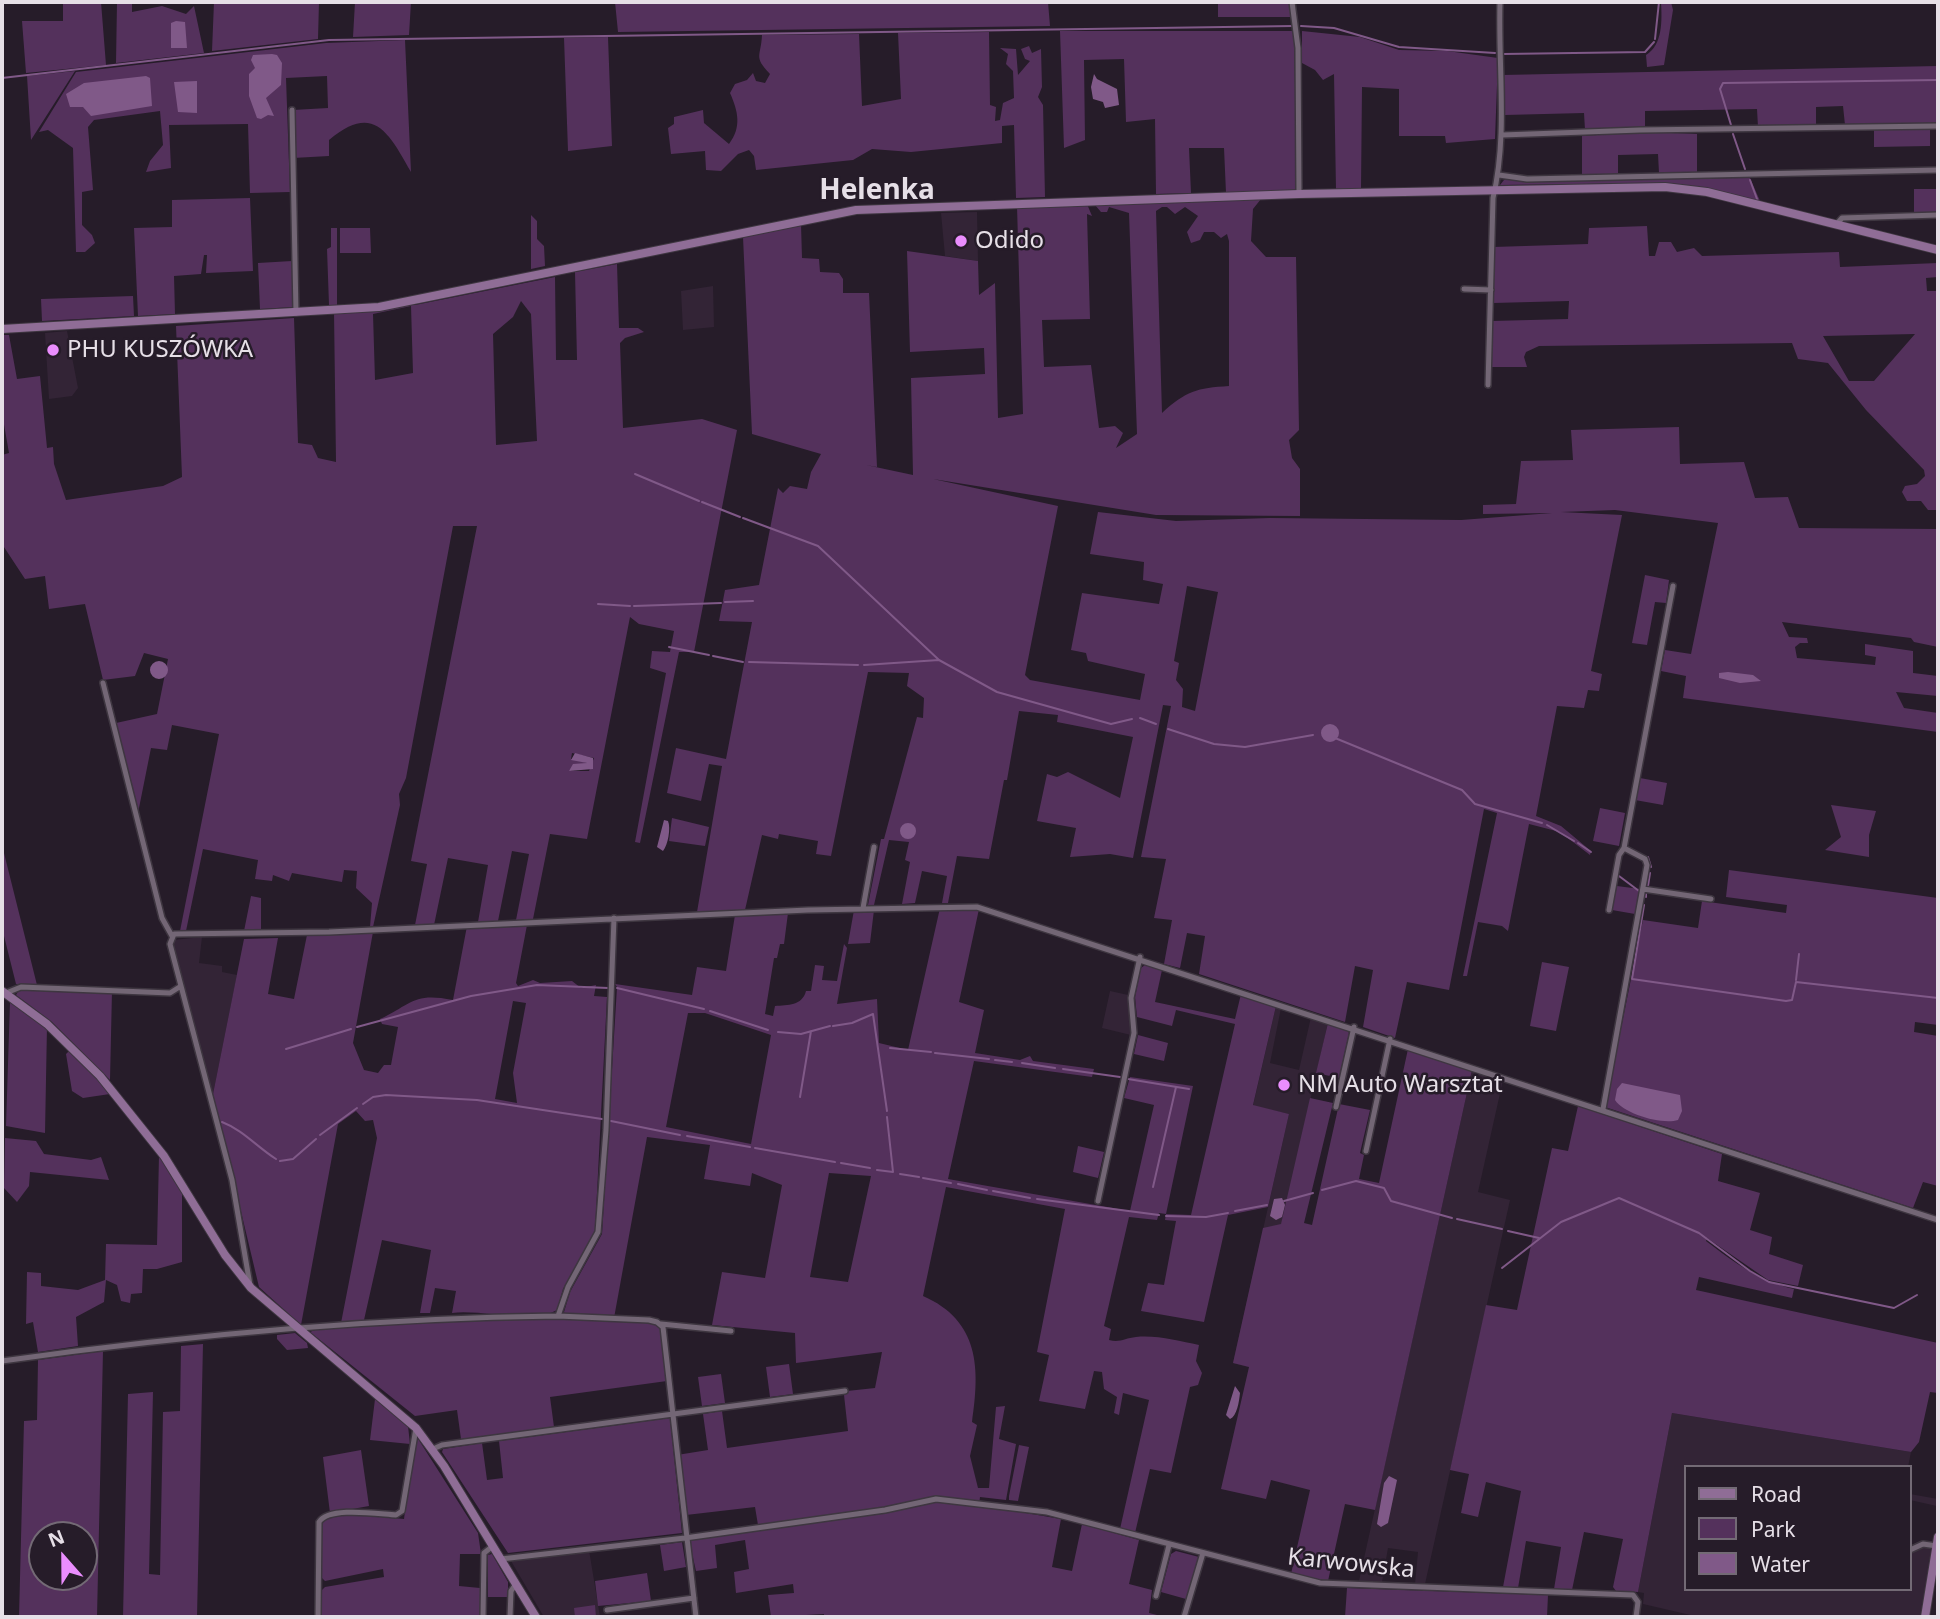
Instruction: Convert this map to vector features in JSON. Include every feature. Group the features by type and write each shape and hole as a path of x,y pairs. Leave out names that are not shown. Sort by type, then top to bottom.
{"street":[{"path":"1292,2 1298,48 1299,194"},
{"path":"1488,385 1494,191 1499,176 1502,135 1500,2"},
{"path":"292,110 296,313"},
{"path":"1502,135 1640,130 1938,126"},
{"path":"1499,176 1527,179 1938,170"},
{"path":"2,330 379,307 856,210 1299,194 1678,188 1938,250"},
{"path":"1836,225 1842,218 1938,215"},
{"path":"1464,289 1491,290"},
{"path":"1609,910 1619,855 1624,848 1674,586"},
{"path":"103,683 162,918 172,936 170,944 232,1180 251,1288"},
{"path":"863,908 874,847"},
{"path":"1603,1109 1646,861 1624,848"},
{"path":"1643,889 1712,899"},
{"path":"172,936 863,908 977,907 1140,957 1938,1220"},
{"path":"558,1316 568,1287 598,1232 606,1130 614,918"},
{"path":"1098,1202 1134,1033 1131,998 1140,957"},
{"path":"4,992 21,987 170,993 181,986"},
{"path":"4,992 70,1044 141,1125 179,1177 225,1255 251,1288 416,1428 433,1449 536,1617"},
{"path":"1336,1107 1354,1027"},
{"path":"1366,1151 1390,1039"},
{"path":"2,1361 157,1339 433,1317 558,1316 649,1320 661,1324 731,1331"},
{"path":"661,1324 674,1415 685,1538 696,1617"},
{"path":"433,1449 452,1444 845,1391"},
{"path":"318,1617 319,1522 325,1515 349,1512 400,1513 404,1509 416,1428"},
{"name":"Karwowska","path":"501,1559 685,1538 936,1499 1008,1505 1047,1512 1292,1578 1328,1584 1629,1595 1637,1599 1636,1617"},
{"path":"1912,1549 1937,1541 1925,1617"},
{"path":"1156,1596 1170,1545"},
{"path":"483,1617 484,1553 493,1546"},
{"path":"1184,1617 1203,1553"},
{"path":"510,1617 511,1591 516,1584"},
{"path":"607,1610 694,1598"}],"shaded area":[{"path":"977,212 978,261 945,256 941,213"},
{"path":"713,286 714,327 683,330 681,291"},
{"path":"67,331 78,388 72,396 49,399 45,333"},
{"path":"202,937 199,963 222,966 222,972 237,975 213,1094 171,944 173,940"},
{"path":"1110,991 1128,995 1131,1035 1102,1028"},
{"path":"1276,1006 1281,1008 1270,1063 1299,1070 1311,1017 1328,1023 1249,1367 1233,1363 1289,1114 1253,1106"},
{"path":"1472,1070 1503,1080 1478,1192 1510,1200 1425,1584 1415,1584 1418,1552 1388,1548 1382,1582 1359,1581"},
{"path":"1672,1413 1911,1452 1908,1465 1685,1465 1685,1591 1912,1591 1912,1551 1923,1546 1930,1547 1932,1553 1922,1617 1699,1617 1643,1604 1644,1593 1638,1592"},
{"path":"1912,1494 1938,1499 1937,1506 1912,1500"},
{"path":"589,1550 600,1617 544,1617 511,1561"}],"green space":[{"path":"63,2 101,2 106,65 26,73 22,21 63,21"},
{"path":"117,2 132,2 132,12 162,6 186,14 194,6 204,53 116,63"},
{"path":"214,2 319,2 318,39 212,51"},
{"path":"355,2 411,2 409,35 353,37"},
{"path":"615,2 1048,2 1050,26 618,32"},
{"path":"1218,2 1290,2 1293,17 1218,17"},
{"path":"1661,2 1671,2 1673,10 1664,65 1647,67 1646,55 1656,45 1660,32"},
{"path":"1060,31 1294,31 1297,192 1226,193 1224,148 1189,148 1191,193 1156,194 1155,119 1126,122 1124,59 1084,60 1085,140 1064,148"},
{"path":"1302,31 1360,37 1399,50 1447,51 1498,58 1495,139 1446,143 1445,136 1399,136 1399,89 1362,87 1361,189 1336,190 1334,74 1323,80 1315,70 1302,63"},
{"path":"989,32 990,105 996,107 995,121 1000,120 1003,103 1014,98 1013,71 1006,64 1008,54 1000,48 1016,49 1018,75 1030,61 1025,59 1021,49 1029,46 1032,53 1041,49 1042,87 1038,97 1043,105 1045,197 1016,198 1014,125 1002,126 1002,143 911,152 872,149 853,160 756,170 754,156 749,150 738,154 721,171 706,170 705,151 671,154 668,128 674,124 674,117 703,110 704,123 729,144 737,125 737,113 730,93 735,84 747,80 753,73 756,81 765,83 770,74 759,56 762,35 859,34 862,106 901,99 898,33"},
{"path":"608,37 612,146 568,151 564,38"},
{"path":"405,40 411,172 387,134 368,123 344,129 329,140 329,156 293,158 293,110 328,108 327,76 286,78 290,192 250,193 248,124 169,125 171,168 146,172 150,161 163,145 160,111 94,120 88,127 93,190 82,192 82,225 92,235 95,243 85,252 76,252 73,148 48,130 39,132 76,72 326,43"},
{"path":"1938,66 1938,123 1845,125 1843,106 1816,107 1816,126 1758,127 1757,109 1645,111 1645,127 1585,130 1584,113 1505,115 1502,75"},
{"path":"75,71 31,140 27,76"},
{"path":"1930,129 1930,146 1874,147 1874,130"},
{"path":"1644,132 1697,134 1697,172 1659,173 1658,154 1618,155 1618,174 1582,174 1582,136"},
{"path":"1750,178 1760,201 1665,183 1500,185 1504,180"},
{"path":"1914,189 1938,189 1938,213 1914,213"},
{"path":"250,198 253,271 206,273 207,255 204,255 201,274 174,276 175,314 138,316 134,228 172,227 172,200"},
{"path":"1261,199 1253,209 1251,241 1266,257 1296,257 1299,430 1289,440 1292,458 1300,469 1300,516 1156,515 933,479 1058,506 1025,675 1030,680 1140,700 1145,674 1088,661 1086,653 1071,650 1082,593 1159,604 1163,584 1143,580 1144,562 1090,554 1098,512 1176,521 1270,518 1461,520 1552,513 1483,514 1483,505 1516,504 1521,461 1573,460 1571,430 1679,427 1680,464 1744,462 1755,498 1788,497 1799,528 1938,529 1938,647 1914,642 1911,638 1782,622 1789,637 1807,638 1808,643 1800,643 1795,647 1797,658 1875,665 1876,657 1865,655 1865,644 1913,651 1913,673 1938,676 1938,696 1896,692 1904,708 1938,713 1938,732 1683,698 1686,676 1661,671 1665,650 1691,654 1718,523 1615,510 1561,512 1622,515 1591,671 1602,674 1599,691 1588,690 1584,708 1557,706 1536,816 1561,826 1591,851 1590,855 1560,832 1529,824 1508,931 1502,926 1478,922 1467,976 1463,976 1497,813 1484,809 1449,990 1407,982 1395,1038 1363,1027 1373,970 1355,966 1345,1022 1199,974 1205,936 1187,933 1180,968 1164,964 1172,920 1154,918 1166,859 1141,857 1171,706 1163,705 1133,858 1110,854 1070,857 1076,828 1037,821 1047,774 1057,777 1068,772 1120,798 1133,737 1057,722 1058,715 1019,711 989,859 957,856 948,903 942,903 947,876 922,871 915,903 902,904 910,862 905,860 909,842 889,840 874,905 868,905 881,839 884,839 917,717 923,718 924,698 907,686 909,673 868,672 831,856 816,854 818,841 779,834 778,839 762,835 745,910 697,912 722,766 709,764 701,801 667,793 676,748 726,759 752,622 719,621 725,590 759,585 778,488 783,493 790,486 807,489 811,472 821,454 752,434 743,237 801,224 802,258 819,259 820,272 839,273 843,279 843,293 869,293 877,467 866,465 913,475 911,378 985,374 984,348 910,352 907,251 978,261 979,295 995,283 998,418 1023,414 1017,206 1087,204 1092,216 1087,214 1090,319 1042,320 1044,367 1091,365 1099,428 1115,426 1123,433 1116,448 1137,434 1129,213 1109,207 1107,212 1101,212 1095,205","holes":["1167,207 1175,214 1185,207 1198,216 1187,232 1191,243 1200,240 1204,232 1214,232 1221,238 1227,234 1229,241 1229,386 1192,392 1162,413 1156,211","1187,586 1218,592 1195,711 1182,707 1183,689 1176,680 1179,663 1174,661"]},
{"path":"531,215 537,221 537,239 544,246 545,266 531,269"},
{"path":"1647,226 1649,256 1655,256 1659,242 1671,242 1677,252 1694,248 1702,256 1839,252 1840,267 1938,263 1938,277 1926,278 1927,291 1938,291 1938,510 1928,510 1921,501 1907,501 1902,492 1905,486 1917,484 1925,476 1924,470 1866,410 1828,363 1798,359 1792,343 1539,346 1526,352 1524,357 1527,367 1492,367 1492,321 1568,319 1569,301 1493,303 1493,247 1588,244 1589,228","holes":["1915,334 1874,381 1849,381 1823,336"]},
{"path":"331,228 337,228 337,305 329,305 327,249 331,247"},
{"path":"340,228 370,228 371,253 340,253"},
{"path":"292,261 294,307 260,309 258,263"},
{"path":"617,264 619,328 638,328 644,332 625,338 620,343 623,428 702,419 737,430 694,652 679,652 640,843 635,842 666,673 650,668 652,651 670,652 674,631 639,624 630,617 587,839 550,834 533,919 516,920 529,854 512,851 498,921 478,922 488,865 448,858 434,925 415,925 427,864 411,861 477,526 453,526 406,778 399,794 400,805 373,927 370,927 372,903 356,888 357,871 344,870 342,882 292,873 289,881 273,875 272,881 255,879 258,860 203,849 186,931 180,931 219,734 172,725 167,750 151,748 138,813 116,723 157,714 168,659 144,653 135,676 103,680 85,604 49,609 45,576 25,579 2,544 2,455 9,453 2,413 2,335 9,335 17,379 40,376 47,448 53,447 54,464 66,500 163,486 182,477 176,326 294,318 298,443 312,445 318,458 336,462 334,312 412,302 415,305 555,277 556,360 577,360 575,272","holes":["521,301 531,314 537,441 496,445 493,334 513,317","411,306 413,373 375,380 373,314","572,753 594,758 589,771 569,771 588,763 571,759"]},
{"path":"133,296 134,316 42,321 41,299"},
{"path":"1645,575 1669,580 1666,603 1655,602 1647,645 1632,643"},
{"path":"1640,778 1667,783 1663,805 1635,800"},
{"path":"1831,805 1876,811 1869,835 1869,857 1825,850 1841,837"},
{"path":"1600,808 1625,813 1619,846 1593,841"},
{"path":"672,818 709,827 705,846 669,841"},
{"path":"2,845 37,985 16,984 2,928"},
{"path":"1729,870 1938,898 1938,1025 1915,1022 1914,1032 1938,1036 1938,1186 1923,1182 1913,1208 1605,1107 1643,920 1698,928 1702,901 1786,913 1787,905 1726,897"},
{"path":"1617,886 1640,889 1635,914 1612,910"},
{"path":"251,896 261,898 261,931 244,931"},
{"path":"940,908 979,909 959,1002 984,1010 975,1053 1020,1060 1030,1056 1033,1061 1094,1069 1092,1077 974,1061 948,1179 1130,1211 1154,1105 1124,1098 1130,1077 1193,1086 1166,1214 1159,1213 1157,1220 1129,1217 1104,1326 1111,1329 1109,1340 1113,1341 1152,1337 1199,1345 1196,1361 1202,1373 1198,1385 1190,1387 1171,1473 1150,1469 1135,1533 1120,1529 1149,1400 1123,1393 1119,1415 1114,1413 1117,1397 1104,1389 1102,1372 1094,1371 1085,1409 1039,1401 1049,1355 1037,1352 1065,1209 946,1187 923,1296 942,1306 956,1319 972,1348 976,1383 972,1422 977,1425 970,1456 978,1488 989,1488 996,1407 1005,1406 999,1439 1016,1444 1006,1500 980,1497 979,1505 1061,1519 1052,1567 1072,1571 1082,1524 1139,1540 1129,1584 1152,1590 1149,1613 1165,1617 824,1617 824,1614 771,1617 768,1595 794,1593 793,1584 736,1593 734,1572 749,1569 745,1540 715,1545 717,1568 696,1571 689,1540 846,1515 758,1525 755,1507 686,1515 677,1455 708,1450 703,1414 722,1411 727,1448 848,1431 844,1395 847,1391 875,1388 882,1352 796,1363 795,1333 712,1325 722,1272 765,1278 782,1185 752,1173 750,1186 704,1179 710,1145 647,1137 614,1318 566,1316 564,1312 570,1292 602,1234 617,987 615,984 692,995 697,967 726,971 735,915 788,913 784,944 780,944 777,958 774,958 765,1014 773,1016 775,1006 794,1004 801,1000 806,991 811,991 815,965 824,966 822,980 837,981 844,944 847,948 837,1004 877,999 879,1043 908,1050","holes":["688,1013 705,1013 771,1035 751,1144 666,1127","829,1173 871,1176 848,1282 810,1277"]},
{"path":"854,910 874,910 870,943 848,944"},
{"path":"527,925 516,983 518,986 533,980 540,983 572,981 581,988 596,985 594,996 607,997 595,1232 563,1289 557,1310 534,1316 452,1313 456,1291 435,1288 430,1313 420,1313 431,1250 382,1240 364,1320 341,1323 377,1138 373,1120 365,1121 356,1111 338,1124 301,1325 259,1287 213,1094 244,939 278,938 268,994 294,999 307,935 373,932 353,1043 364,1070 378,1073 384,1065 391,1065 398,1027 382,1024 380,1019 421,999 429,997 453,1000 467,926","holes":["513,1001 526,1003 513,1073 517,1103 495,1099"]},
{"path":"1542,962 1569,967 1556,1031 1530,1026"},
{"path":"1145,965 1162,970 1155,1002 1235,1019 1241,994 1276,1006 1253,1105 1289,1114 1268,1207 1228,1215 1204,1322 1141,1311 1148,1283 1164,1285 1176,1221 1165,1220 1166,1214 1191,1215 1235,1024 1176,1010 1172,1026 1137,1017 1135,997 1141,968"},
{"path":"32,988 112,991 110,1080 52,1022 16,995 19,990"},
{"path":"10,1002 47,1026 45,1133 6,1126"},
{"path":"1328,1023 1346,1028 1349,1033 1339,1078 1316,1073"},
{"path":"1138,1035 1168,1043 1164,1061 1134,1054"},
{"path":"71,1049 110,1094 83,1098 72,1091 66,1054"},
{"path":"1408,1049 1472,1070 1375,1510 1345,1504 1328,1581 1291,1574 1310,1490 1271,1480 1266,1499 1221,1489 1249,1367 1233,1363 1263,1228 1281,1224 1310,1098 1333,1103 1304,1223 1312,1225 1339,1104 1370,1110 1360,1153 1364,1155 1359,1179 1379,1183"},
{"path":"1578,1106 1722,1154 1718,1181 1760,1193 1750,1230 1772,1237 1769,1254 1803,1265 1798,1286 1768,1280 1794,1289 1792,1298 1699,1277 1696,1290 1938,1343 1938,1393 1930,1392 1919,1442 1911,1452 1672,1413 1638,1592 1616,1591 1613,1587 1623,1539 1584,1532 1572,1590 1554,1589 1561,1547 1526,1541 1518,1588 1503,1587 1521,1491 1486,1482 1478,1517 1461,1513 1469,1474 1450,1470 1486,1305 1517,1310 1552,1148 1568,1151","holes":["1707,1238 1768,1280 1748,1270 1706,1241"]},
{"path":"5,1138 36,1141 44,1154 91,1160 101,1157 109,1180 30,1172 29,1186 17,1202 4,1188"},
{"path":"1078,1146 1104,1152 1098,1178 1073,1172"},
{"path":"159,1155 182,1186 182,1262 157,1269 143,1269 142,1293 131,1294 130,1303 121,1301 117,1285 106,1280 104,1302 76,1317 78,1346 38,1352 33,1322 26,1324 27,1272 41,1273 41,1286 78,1290 105,1280 106,1244 157,1245"},
{"path":"512,1318 652,1322 660,1328 667,1381 550,1397 554,1427 461,1439 457,1410 415,1416 310,1332 317,1329 417,1320"},
{"path":"295,1333 307,1343 308,1348 287,1350 277,1339 277,1335"},
{"path":"203,1344 197,1617 123,1617 128,1394 153,1392 149,1574 160,1575 163,1412 180,1411 181,1346"},
{"path":"103,1351 98,1573 98,1521 28,1521 28,1591 98,1591 97,1617 19,1617 24,1421 37,1420 38,1360"},
{"path":"789,1364 793,1394 770,1397 766,1367"},
{"path":"721,1374 725,1403 702,1406 698,1377"},
{"path":"375,1399 408,1426 410,1444 370,1440"},
{"path":"670,1418 682,1533 508,1553 442,1452 443,1449 482,1443 487,1480 503,1478 499,1441"},
{"path":"415,1434 478,1533 481,1554 460,1554 459,1586 480,1588 480,1617 321,1617 321,1591 325,1587 384,1577 383,1569 325,1581 321,1577 321,1522 329,1517 349,1514 404,1519"},
{"path":"1019,1445 1029,1447 1018,1501 1009,1500 1009,1496"},
{"path":"361,1450 369,1506 330,1513 323,1457"},
{"path":"682,1542 686,1567 664,1571 660,1545"},
{"path":"1176,1551 1199,1557 1186,1599 1161,1592 1171,1554"},
{"path":"492,1554 508,1582 508,1597 488,1597 488,1555"},
{"path":"647,1573 651,1601 598,1606 595,1581"},
{"path":"1347,1588 1548,1595 1547,1617 1345,1617"},
{"path":"595,1605 596,1617 575,1617 574,1608"}],"water":[{"path":"185,22 187,48 171,48 171,23"},
{"path":"253,55 277,55 282,63 281,85 266,98 274,116 268,115 261,119 257,118 249,96 249,74 255,68 251,60"},
{"path":"1094,74 1097,79 1117,89 1119,105 1105,108 1103,102 1093,99 1091,87"},
{"path":"146,76 150,78 152,106 91,116 83,107 70,107 66,94 84,83"},
{"path":"197,81 197,113 178,112 174,82"},
{"path":"159,661 165,664 168,670 165,676 159,679 153,676 150,670 153,664"},
{"path":"1719,673 1753,675 1761,681 1740,683 1719,678"},
{"path":"1330,724 1336,727 1339,733 1336,739 1330,742 1324,739 1321,733 1324,727"},
{"path":"575,753 593,758 593,769 569,771 573,764 587,763 571,760"},
{"path":"664,820 668,821 669,832 663,851 657,847"},
{"path":"908,823 916,831 908,839 900,831"},
{"path":"1622,1083 1680,1095 1682,1111 1678,1120 1653,1120 1626,1110 1615,1100 1617,1089"},
{"path":"1282,1198 1285,1205 1282,1217 1276,1220 1270,1216 1274,1199"},
{"path":"1235,1386 1240,1393 1239,1400 1236,1412 1230,1419 1226,1415"},
{"path":"1389,1476 1397,1480 1388,1523 1381,1527 1377,1524 1384,1483"}],"waterway":[{"path":"1655,39 1659,2"},
{"path":"2,78 329,40 1293,26"},
{"path":"1301,26 1334,28 1399,47 1495,53"},
{"path":"1503,54 1645,52 1654,42"},
{"path":"1731,125 1720,89 1723,83 1938,80"},
{"path":"1733,134 1745,169"},
{"path":"1750,180 1757,199"},
{"path":"635,474 699,501"},
{"path":"702,502 740,517"},
{"path":"743,518 818,546 939,660 997,692 1111,724 1132,719"},
{"path":"725,602 753,601"},
{"path":"634,606 721,603"},
{"path":"598,604 630,606"},
{"path":"669,647 709,655"},
{"path":"713,656 743,662"},
{"path":"864,665 939,660"},
{"path":"749,662 858,665"},
{"path":"1140,718 1156,724"},
{"path":"1168,729 1214,744 1245,747 1313,735"},
{"path":"1335,738 1462,790 1475,804 1542,823"},
{"path":"1547,825 1574,841"},
{"path":"1578,843 1591,852"},
{"path":"1648,857 1651,867"},
{"path":"1648,886 1650,873"},
{"path":"1619,876 1639,891"},
{"path":"1644,905 1632,979 1786,1001 1792,1000 1796,982 1938,998"},
{"path":"1796,980 1799,954"},
{"path":"357,1027 471,996 537,985 608,988"},
{"path":"617,988 704,1009"},
{"path":"710,1011 768,1030"},
{"path":"833,1026 852,1023 873,1014 887,1111"},
{"path":"778,1032 801,1034 830,1026"},
{"path":"286,1049 351,1029"},
{"path":"800,1097 811,1031"},
{"path":"890,1048 931,1052"},
{"path":"935,1053 989,1059"},
{"path":"995,1060 1012,1062"},
{"path":"1022,1063 1055,1068"},
{"path":"1063,1069 1120,1077"},
{"path":"1128,1079 1189,1089"},
{"path":"1153,1187 1176,1087"},
{"path":"363,1104 373,1097 386,1095 477,1100 602,1119"},
{"path":"320,1135 357,1108"},
{"path":"877,1170 893,1172 887,1117"},
{"path":"611,1121 680,1135"},
{"path":"222,1122 237,1129 276,1159"},
{"path":"687,1136 750,1147"},
{"path":"280,1161 293,1159 316,1139"},
{"path":"755,1148 835,1162"},
{"path":"841,1163 870,1168"},
{"path":"900,1174 919,1177"},
{"path":"923,1178 951,1183"},
{"path":"1322,1190 1356,1181 1384,1188 1391,1201 1452,1218"},
{"path":"958,1184 987,1190"},
{"path":"993,1191 1030,1198"},
{"path":"1284,1201 1313,1193"},
{"path":"1502,1268 1561,1222 1619,1198 1699,1233 1769,1282 1894,1308 1917,1295"},
{"path":"1037,1199 1159,1215"},
{"path":"1235,1211 1267,1205"},
{"path":"1166,1216 1206,1217 1228,1213"},
{"path":"1457,1219 1502,1229"},
{"path":"1508,1231 1539,1238"}],"place":[{"name":"Odido","path":"961,241"},
{"name":"PHU KUSZÓWKA","path":"53,350"},
{"name":"NM Auto Warsztat","path":"1284,1085"}],"district":[{"name":"Helenka","path":"877,191"}]}
